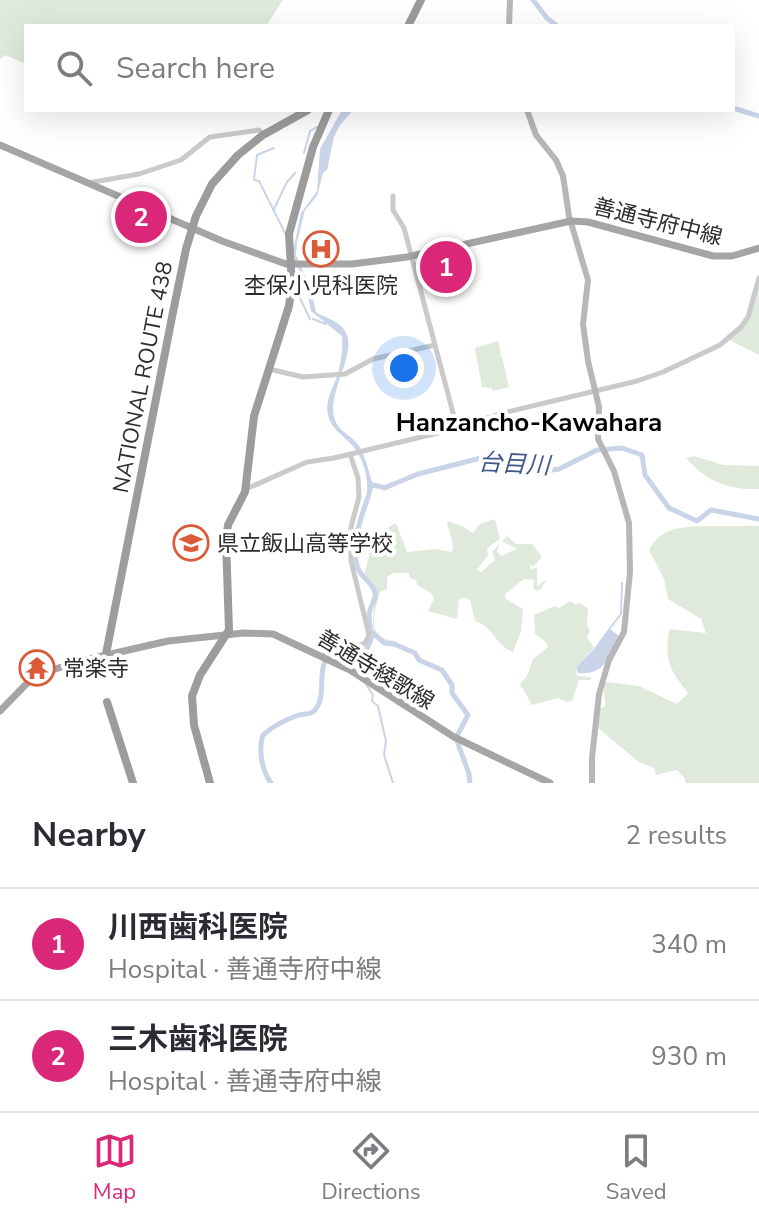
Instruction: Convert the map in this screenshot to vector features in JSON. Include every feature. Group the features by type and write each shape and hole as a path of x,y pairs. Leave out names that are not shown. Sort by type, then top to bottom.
{"highway":[{"path":"411,24 423,0"},
{"name":"NATIONAL ROUTE 438","path":"105,654 106,635 190,228 204,193 235,152 298,112"},
{"name":"NATIONAL ROUTE 438","path":"263,134 304,112"},
{"path":"210,783 194,725 192,696 200,675 230,626 227,533 245,490 252,424 289,306 295,264 288,241 313,147 328,112"},
{"path":"107,702 133,783"}],"main road":[{"path":"509,24 510,0"},
{"path":"528,112 536,135 562,170 571,221 588,280 583,328 599,407 598,439 612,466 627,513 630,572 624,632 606,666 597,705 592,783"},
{"name":"善通寺府中線","path":"0,145 190,228 295,264 364,263 411,256 571,221 588,222 713,256 732,256 759,248"},
{"name":"善通寺綾歌線","path":"0,711 34,676 105,654 168,641 273,634 360,676 456,738 550,783"}],"street":[{"path":"87,184 139,174 181,160 210,137 259,130 263,134"},
{"path":"393,196 393,210 403,225 457,428"},
{"path":"245,490 304,462 457,428 507,412 649,377 720,345 747,319 759,278"},
{"path":"269,369 303,377 340,374 373,359 435,345"},
{"path":"326,658 330,651 365,643 369,635 351,561 351,527 359,497 356,452"}],"green space":[{"path":"0,0 283,0 267,24 24,24 24,63 5,55 0,59"},
{"path":"759,283 759,355 729,340 745,326"},
{"path":"498,341 509,387 493,391 492,388 482,387 475,348"},
{"path":"694,456 723,465 759,466 759,489 728,486 709,478 686,458"},
{"path":"495,519 500,539 487,548 488,555 477,570 481,572 495,560 492,552 500,543 497,551 501,556 517,549 502,541 507,536 516,544 532,544 542,557 533,567 530,564 531,570 537,567 537,586 547,579 536,591 534,580 524,579 505,594 506,599 523,609 521,632 513,652 475,621 470,600 459,599 457,619 428,611 434,599 431,593 417,585 409,573 394,573 387,577 387,589 380,592 375,611 376,631 386,639 398,642 386,641 379,637 375,632 373,625 376,590 364,576 374,536 396,523 407,552 435,549 452,552 447,521 473,533 480,524"},
{"path":"707,526 759,526 759,783 686,783 677,770 656,775 654,768 639,762 598,728 599,708 605,707 604,685 607,682 639,686 677,704 688,693 670,663 667,649 669,629 706,633 701,619 668,599 664,579 649,550 666,532"},
{"path":"570,601 588,608 587,625 590,631 587,637 594,648 576,667 577,676 592,677 590,680 579,680 572,701 558,698 532,705 520,684 527,676 533,659 548,647 535,634 534,615 555,606 559,608"}],"water":[{"path":"341,112 351,112 334,137 327,170 323,173 317,196 305,210 296,255 311,290 316,312 339,324 348,340 333,410 337,424 360,447 372,482 388,486 388,490 373,488 368,504 364,502 367,480 360,457 334,428 327,410 338,374 342,336 311,311 306,286 295,260 294,247 301,213 317,191 320,149"},
{"path":"609,628 620,637 605,664 594,671 578,673 576,667"}],"waterway":[{"path":"533,0 554,24"},
{"path":"735,109 759,116"},
{"path":"304,153 310,131 317,127"},
{"path":"274,148 257,155 254,180 259,181 286,235"},
{"path":"274,209 295,173"},
{"path":"295,288 310,319"},
{"path":"313,319 326,324"},
{"name":"台目川","path":"384,488 418,474 481,458 545,471 559,469 597,450 622,448 642,455 645,475 669,508 697,521 711,510 759,519"},
{"path":"271,783 262,760 263,735 287,720 314,711 320,698 328,656 364,653 370,642 369,614 375,592 357,566 355,548 368,497"},
{"path":"610,628 621,614 622,583"},
{"path":"373,633 384,643 415,653 419,660 442,670 452,685 452,693 468,715 456,738 470,783"},
{"path":"353,653 353,668"},
{"path":"366,684 373,695 372,701 378,706 386,741 384,755 393,783"}],"place":[{"name":"三木歯科医院","path":"141,217"},
{"name":"杢保小児科医院","path":"321,249"},
{"name":"川西歯科医院","path":"446,267"},
{"name":"県立飯山高等学校","path":"191,543"},
{"name":"常楽寺","path":"37,668"}],"district":[{"name":"Hanzancho-Kawahara","path":"529,422"}]}
